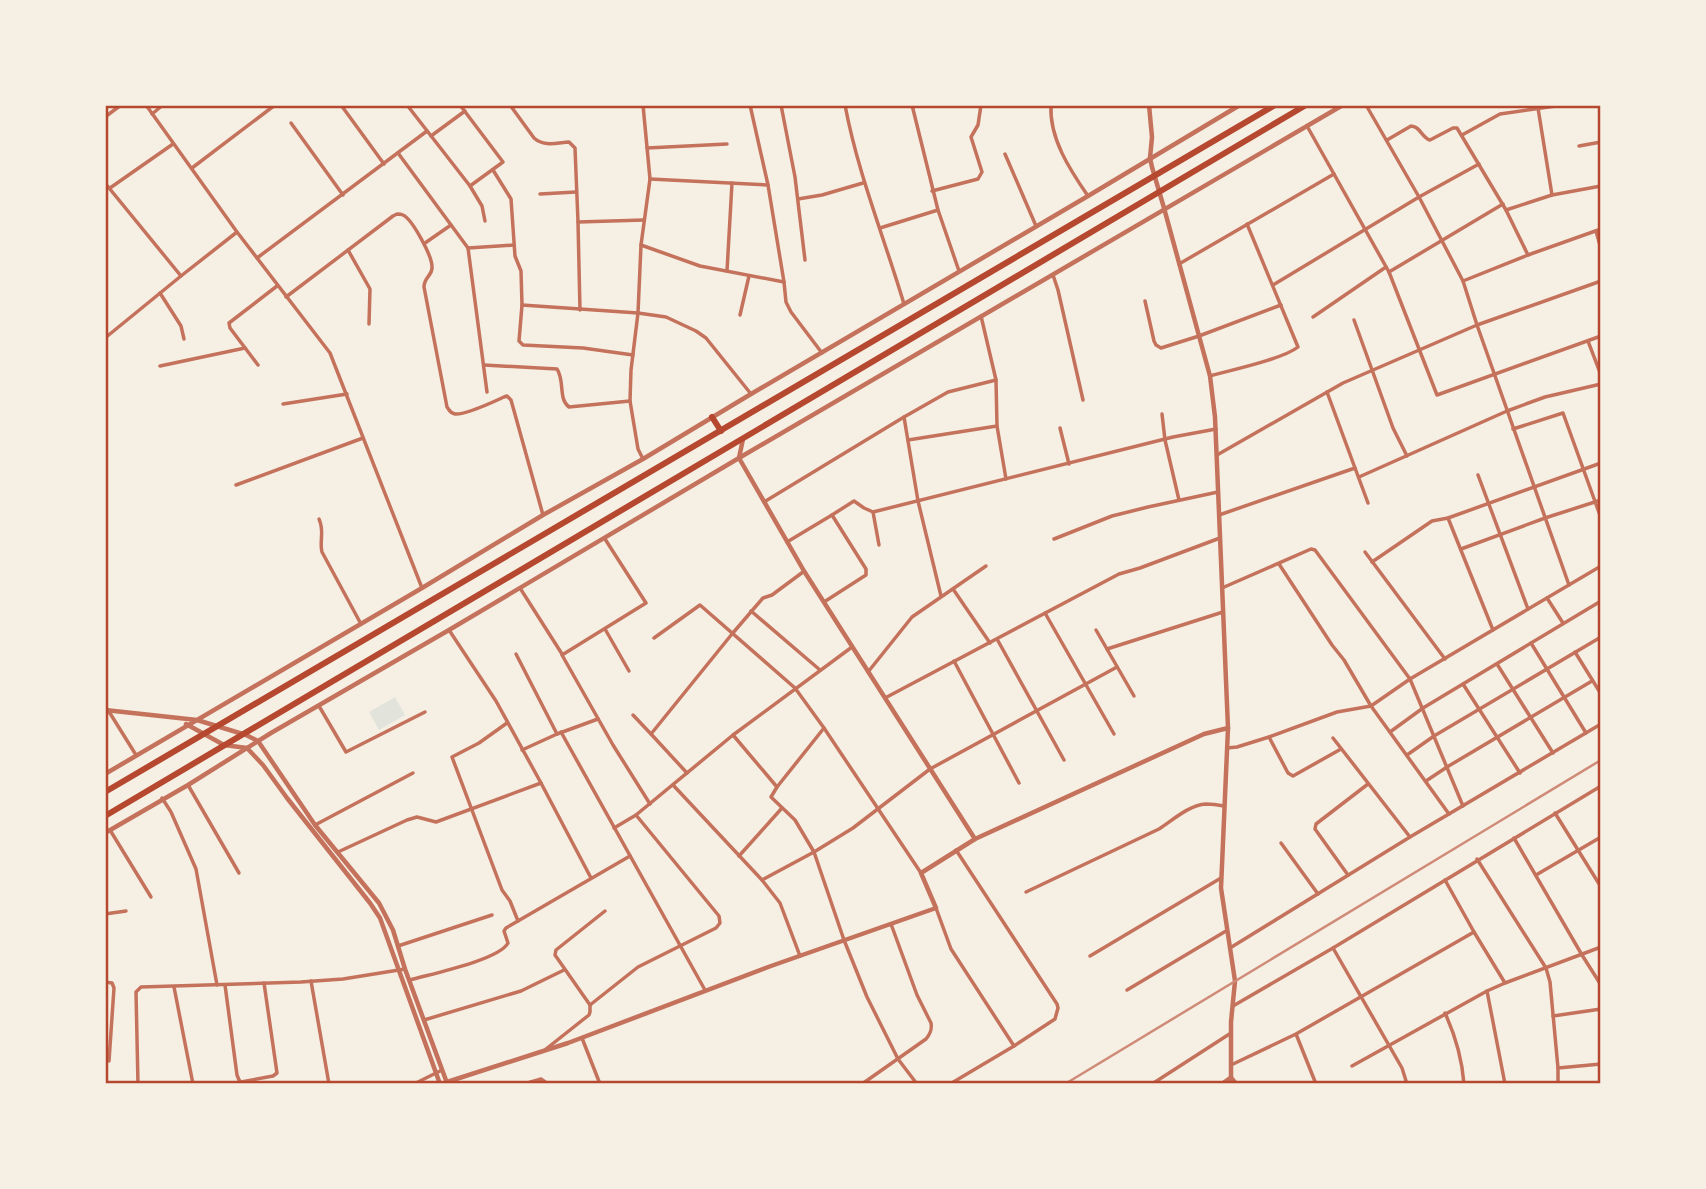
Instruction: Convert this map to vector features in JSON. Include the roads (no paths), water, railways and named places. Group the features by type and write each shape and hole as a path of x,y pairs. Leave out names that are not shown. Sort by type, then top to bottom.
{"highway":[{"path":"105,792 1275,105"},
{"path":"105,816 1306,105"},
{"path":"712,417 721,431"}],"street":[{"path":"105,117 121,105"},
{"path":"146,105 277,286 330,353 422,588"},
{"path":"152,114 163,105"},
{"path":"192,168 275,105"},
{"path":"341,105 384,164"},
{"path":"407,105 470,186 482,206 485,222"},
{"path":"460,105 503,162 470,186"},
{"path":"510,105 539,142 569,142 576,151 580,310"},
{"path":"643,105 650,179 640,245 638,313 630,401 638,449 643,459"},
{"path":"750,105 768,185 786,302 821,353"},
{"path":"781,105 799,199 805,260"},
{"path":"845,105 863,183 904,304"},
{"path":"912,105 937,210 959,271"},
{"path":"932,191 980,177 982,172 971,137 978,125 981,105"},
{"path":"1051,105 1061,152 1088,196"},
{"path":"1149,105 1152,137 1150,158 1210,376 1216,429 1228,728 1220,888 1236,981 1231,1034 1231,1081"},
{"path":"105,774 1240,105"},
{"path":"151,897 107,831 1343,105"},
{"path":"1366,105 1463,281 1476,325 1569,585"},
{"path":"1462,135 1500,114 1563,105"},
{"path":"1538,108 1552,195"},
{"path":"431,136 465,111"},
{"path":"291,123 342,195"},
{"path":"1306,126 1386,267 1437,395 1601,336"},
{"path":"1387,141 1414,126 1427,139 1457,128 1503,204 1528,255"},
{"path":"257,258 427,131"},
{"path":"1579,146 1601,142"},
{"path":"110,188 173,144"},
{"path":"647,148 727,144"},
{"path":"398,153 468,248 487,392"},
{"path":"1005,154 1036,226"},
{"path":"1273,285 1479,164"},
{"path":"493,170 511,199 514,245 521,269 522,305 518,339 523,345 583,348 633,355"},
{"path":"1179,264 1334,174"},
{"path":"650,179 768,185"},
{"path":"105,182 181,275"},
{"path":"727,271 732,183"},
{"path":"799,199 863,183"},
{"path":"1506,210 1552,195 1601,186"},
{"path":"540,194 577,192"},
{"path":"1388,272 1503,204"},
{"path":"880,228 937,210"},
{"path":"286,297 397,214 404,216 425,243 433,266 424,279 424,287 447,407 450,412 457,414 504,397 512,400 543,515"},
{"path":"578,222 644,220"},
{"path":"1210,376 1278,356 1297,348 1298,345 1247,224"},
{"path":"425,243 451,225"},
{"path":"1463,281 1598,230 1601,249"},
{"path":"105,338 237,232"},
{"path":"468,248 514,245"},
{"path":"640,245 701,266 784,282"},
{"path":"348,250 370,289 369,324"},
{"path":"1313,317 1386,267"},
{"path":"1053,275 1059,290 1083,400"},
{"path":"740,315 749,276"},
{"path":"1217,455 1343,383 1476,325 1601,281"},
{"path":"258,365 229,323 277,286"},
{"path":"160,293 181,326 184,339"},
{"path":"1145,301 1154,341 1161,348 1281,305"},
{"path":"522,305 666,317 702,334 751,394"},
{"path":"981,316 996,380 998,426 1006,479"},
{"path":"1354,320 1393,428 1407,456"},
{"path":"1588,341 1601,375"},
{"path":"160,366 245,348"},
{"path":"484,365 556,369 561,376 564,401 569,407 630,401"},
{"path":"764,502 948,392 996,380"},
{"path":"1359,477 1507,411 1545,397 1601,384"},
{"path":"1327,392 1368,503"},
{"path":"283,404 347,394"},
{"path":"1513,429 1563,413 1601,518"},
{"path":"1162,414 1179,500"},
{"path":"904,417 918,501 941,596"},
{"path":"908,440 998,426"},
{"path":"1060,428 1069,464"},
{"path":"787,542 854,501 873,512 1216,429"},
{"path":"236,485 363,438"},
{"path":"743,439 739,458 787,542 975,839"},
{"path":"1372,562 1432,521 1448,518 1601,463"},
{"path":"1219,515 1355,468"},
{"path":"1478,475 1528,609"},
{"path":"1054,539 1112,516 1218,492"},
{"path":"1461,549 1601,500"},
{"path":"873,512 879,545"},
{"path":"824,602 867,573 832,515"},
{"path":"1448,518 1493,630"},
{"path":"319,519 323,528 322,552 360,624"},
{"path":"562,655 646,603 605,538"},
{"path":"885,698 1119,573 1140,568 1220,538"},
{"path":"1222,587 1311,549 1315,550 1410,679 1463,806"},
{"path":"1365,552 1445,659"},
{"path":"1279,564 1344,660 1371,706 1449,814"},
{"path":"868,672 912,617 986,566"},
{"path":"1227,748 1269,737 1337,712 1371,706 1410,679 1601,566"},
{"path":"652,734 763,598 772,595 804,571"},
{"path":"520,588 650,804"},
{"path":"953,589 990,643"},
{"path":"1547,598 1563,624"},
{"path":"1390,732 1423,708 1601,601"},
{"path":"654,638 700,605 795,688 921,873 951,949 1014,1046"},
{"path":"751,611 820,670"},
{"path":"1107,649 1223,612"},
{"path":"1045,613 1114,734"},
{"path":"605,629 629,671"},
{"path":"449,630 496,701 592,878"},
{"path":"1096,630 1134,696"},
{"path":"1407,755 1434,736 1601,637"},
{"path":"997,639 1064,760"},
{"path":"1531,643 1586,733"},
{"path":"614,828 636,815 733,735 852,647"},
{"path":"1575,652 1601,694"},
{"path":"516,654 706,991"},
{"path":"954,661 1019,783"},
{"path":"1497,664 1553,753"},
{"path":"762,880 853,828 930,769 1117,667"},
{"path":"1426,782 1592,681"},
{"path":"1463,684 1520,774"},
{"path":"319,706 346,751 425,712"},
{"path":"106,710 197,720 258,741 313,827 338,852 379,903 393,930 402,970 410,980 447,1083 582,1038 936,908"},
{"path":"106,710 136,755"},
{"path":"633,715 687,773"},
{"path":"176,718 224,745 247,748 313,827 370,903 380,918 402,970 440,1084"},
{"path":"522,750 598,719"},
{"path":"508,723 452,757 502,890 518,921"},
{"path":"1230,948 1601,724"},
{"path":"824,728 771,797 795,820 814,852 867,997 898,1059 917,1084"},
{"path":"921,873 975,839 1204,734 1228,728"},
{"path":"733,735 777,787"},
{"path":"1269,737 1288,774 1293,776 1341,749"},
{"path":"1333,738 1410,837"},
{"path":"313,827 413,773"},
{"path":"338,852 407,820 417,817 436,822 541,783"},
{"path":"1348,876 1315,829 1316,824 1368,784"},
{"path":"188,785 239,873"},
{"path":"673,785 762,880 780,903 800,956"},
{"path":"1233,1006 1599,787 1601,795"},
{"path":"162,799 171,812 196,869 217,985"},
{"path":"1026,892 1159,829 1191,809 1205,804 1224,806"},
{"path":"739,856 782,808"},
{"path":"1555,813 1601,887"},
{"path":"590,1005 638,967 719,926 720,919 636,815"},
{"path":"1536,875 1601,837"},
{"path":"1514,838 1601,985"},
{"path":"1281,843 1318,894"},
{"path":"950,1084 1055,1019 1058,1008 956,850"},
{"path":"410,980 478,961 502,950 508,943 504,931 630,856"},
{"path":"1477,859 1546,968 1550,982 1558,1084"},
{"path":"1090,956 1221,878"},
{"path":"1445,879 1505,982"},
{"path":"105,914 125,911"},
{"path":"545,1050 590,1012 590,1005 564,970 555,955 556,950 605,911"},
{"path":"398,946 492,915"},
{"path":"862,1084 926,1038 932,1027 917,995 891,924"},
{"path":"1128,990 1226,931"},
{"path":"1231,1065 1296,1034 1474,932"},
{"path":"1352,1066 1505,982 1601,947"},
{"path":"1333,948 1402,1068 1407,1084"},
{"path":"138,1084 136,992 141,987 343,979 402,970"},
{"path":"424,1020 521,991 564,970"},
{"path":"311,981 329,1084"},
{"path":"105,982 111,982 114,988 109,1061"},
{"path":"225,985 237,1075 241,1082 277,1073 264,984"},
{"path":"174,987 192,1084"},
{"path":"1487,991 1505,1084"},
{"path":"1553,1016 1601,1009"},
{"path":"1445,1013 1460,1051 1464,1084"},
{"path":"1155,1083 1231,1034"},
{"path":"1296,1034 1316,1084"},
{"path":"582,1038 600,1084"},
{"path":"1558,1068 1601,1064"},
{"path":"414,1084 442,1070"},
{"path":"524,1084 541,1079 548,1084"},
{"path":"1221,1084 1231,1081 1237,1084"}],"railway":[{"path":"1065,1084 1601,760"}]}
